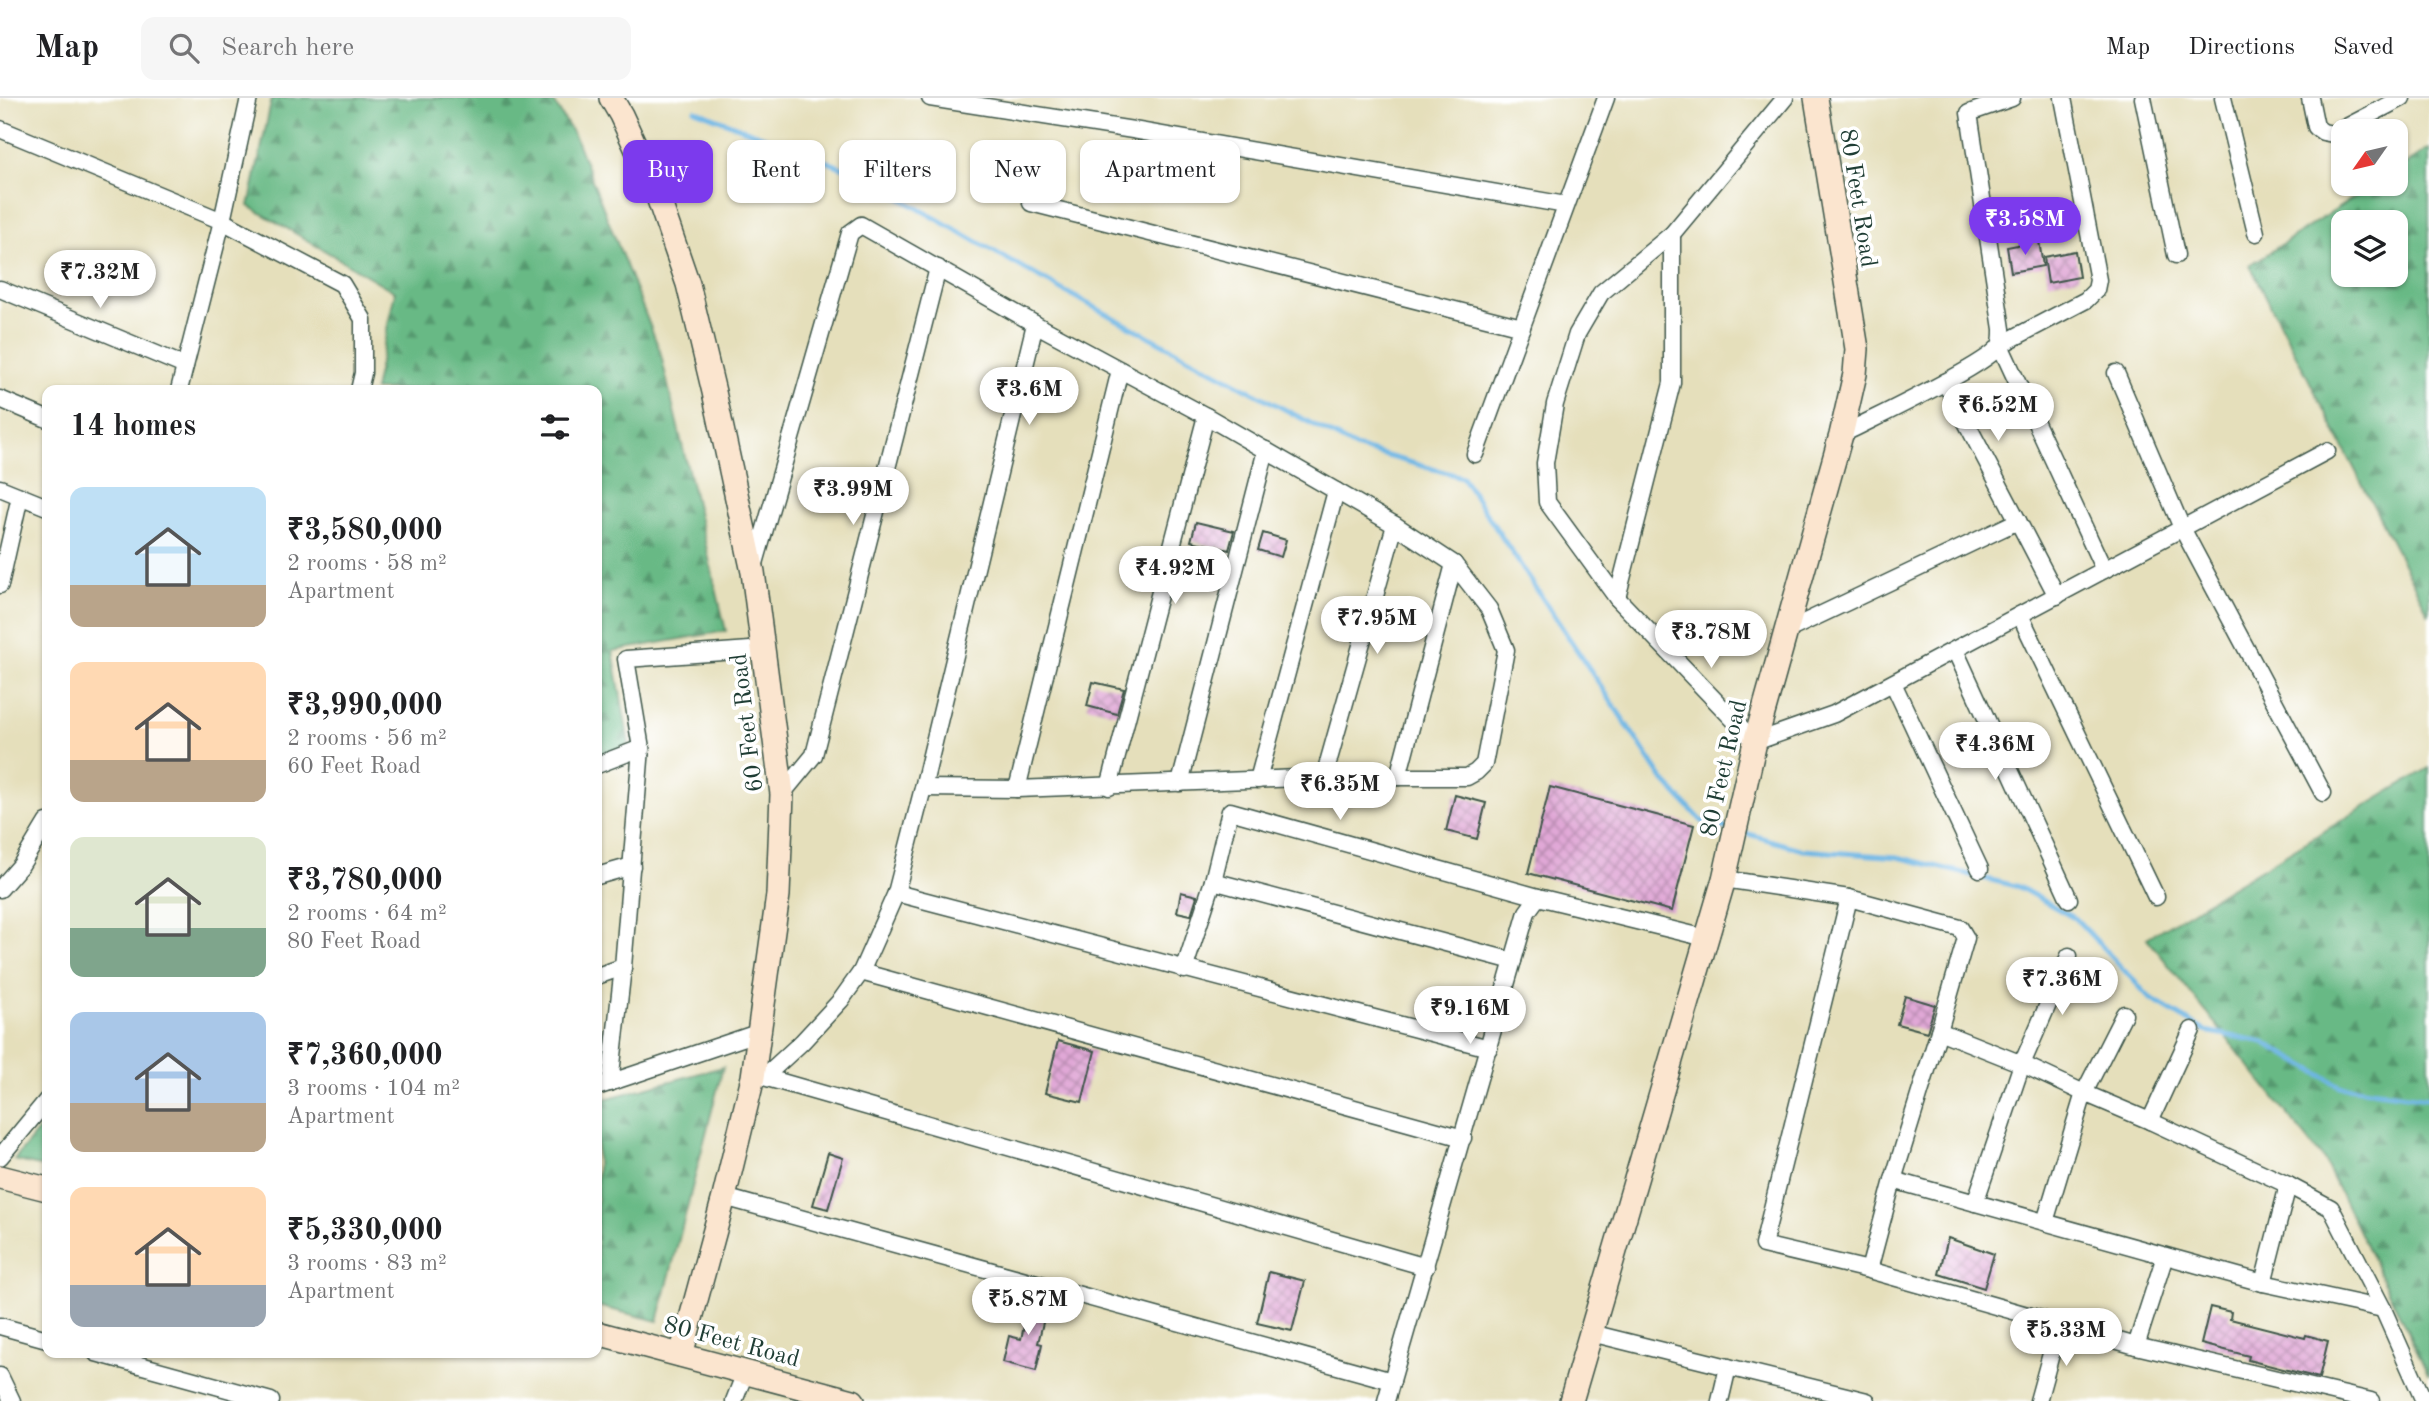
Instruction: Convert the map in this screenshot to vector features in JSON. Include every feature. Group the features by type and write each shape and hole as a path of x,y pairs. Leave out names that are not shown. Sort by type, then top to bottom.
{"street":[{"path":"180,385 222,221 249,98"},
{"name":"60 Feet Road","path":"611,98 656,191 688,284 753,572 782,794 778,895 760,1032 758,1077 681,1355"},
{"path":"930,98 1566,205"},
{"path":"1475,454 1606,98"},
{"path":"1785,98 1672,234 1601,293 1577,334 1555,404 1545,463 1547,502 1617,598 1755,742 1834,714 2327,451"},
{"name":"80 Feet Road","path":"1571,1401 1724,879 1755,742 1841,435 1855,374 1857,349 1816,98"},
{"path":"2012,98 1968,105 2002,329 2000,345 2104,570"},
{"path":"1841,435 1945,382 1988,357 2000,345 2086,300 2096,290 2098,280 2063,98"},
{"path":"2143,98 2176,255"},
{"path":"2223,98 2256,233"},
{"path":"2311,98 2316,127 2333,134 2402,98"},
{"path":"0,129 222,221 342,284 363,319 363,373 360,385"},
{"path":"1031,203 1522,327"},
{"path":"753,572 850,233 860,225 1206,416 1395,525 1454,564 1489,609 1506,650 1484,764 1467,777 1324,777 1017,789 923,788"},
{"path":"1617,598 1672,383 1672,234"},
{"path":"782,794 814,755 937,268"},
{"path":"0,289 185,366"},
{"path":"758,1077 810,1034 841,1000 861,972 896,893 1035,324"},
{"path":"1017,789 1120,370"},
{"path":"2116,373 2182,528 2323,793"},
{"path":"1945,382 2057,596"},
{"path":"0,398 42,417"},
{"path":"1109,787 1206,416"},
{"path":"1180,783 1266,450"},
{"path":"0,488 42,505"},
{"path":"1258,780 1336,491"},
{"path":"0,585 20,496"},
{"path":"1784,632 2018,521"},
{"path":"1324,777 1395,525"},
{"path":"1398,777 1454,564"},
{"path":"2020,615 2156,897"},
{"path":"760,1032 603,1085 623,967 641,748 626,659 764,649"},
{"path":"1955,650 2068,899"},
{"path":"1893,683 1980,869"},
{"path":"602,763 641,748"},
{"path":"1184,970 1213,881 1230,811 1538,897 1706,939"},
{"path":"2,883 21,865 42,830"},
{"path":"602,875 632,866"},
{"path":"1724,879 1849,898 1961,928 1966,938 1893,1180 1869,1270"},
{"path":"1213,881 1513,961"},
{"path":"896,893 1489,1048"},
{"path":"1386,1401 1527,912 1538,897"},
{"path":"1849,898 1763,1245 1869,1270 2137,1346 2371,1401"},
{"path":"1975,1203 2022,1064 2069,956"},
{"path":"602,974 623,967"},
{"path":"861,972 1462,1139"},
{"path":"2045,1222 2084,1094 2124,1014"},
{"path":"2150,1121 2192,1030"},
{"path":"1939,1031 2022,1064 2084,1094 2150,1121 2288,1185 2331,1209 2383,1309 2424,1401"},
{"path":"758,1077 1426,1267"},
{"path":"0,1157 42,1106"},
{"path":"0,1177 42,1188"},
{"path":"1893,1180 2263,1283 2383,1309"},
{"path":"2263,1283 2288,1185"},
{"path":"723,1197 1392,1381"},
{"path":"2137,1346 2165,1256"},
{"path":"2038,1401 2059,1325"},
{"path":"0,1326 42,1338"},
{"path":"1591,1333 1867,1401"},
{"name":"80 Feet Road","path":"602,1334 853,1401"},
{"path":"114,1358 271,1401"},
{"path":"1720,1401 1728,1367"},
{"path":"734,1401 745,1373"},
{"path":"0,1376 12,1401"}],"green space":[{"path":"272,98 551,98 575,137 660,351 726,631 613,651 629,744 602,756 602,385 375,385 395,292 249,206"},
{"path":"2429,149 2429,614 2250,265 2331,213 2331,287 2408,287 2408,210 2335,210 2356,196 2408,196 2408,162"},
{"path":"2429,768 2429,1375 2324,1160 2147,938"},
{"path":"723,1067 658,1321 602,1307 602,1100"},
{"path":"42,1126 42,1167 14,1160"}],"building":[{"path":"2039,241 2043,266 2011,272 2007,247"},
{"path":"2075,251 2079,277 2048,283 2044,257"},
{"path":"1196,522 1234,531 1229,550 1191,541"},
{"path":"1263,533 1286,540 1281,557 1258,550"},
{"path":"1093,682 1124,689 1117,714 1087,706"},
{"path":"1550,787 1694,825 1672,911 1528,873"},
{"path":"1455,795 1486,803 1477,839 1446,831"},
{"path":"1181,892 1197,896 1191,915 1177,912"},
{"path":"1905,996 1935,1005 1927,1032 1897,1024"},
{"path":"1058,1041 1095,1051 1082,1102 1045,1093"},
{"path":"828,1153 843,1158 828,1209 813,1205"},
{"path":"1948,1238 1994,1254 1984,1288 1939,1274"},
{"path":"1269,1272 1305,1281 1292,1331 1257,1323"},
{"path":"1032,1293 1049,1298 1038,1343 1042,1344 1036,1371 1003,1362 1009,1336 1021,1339"},
{"path":"2210,1307 2231,1312 2230,1319 2305,1338 2306,1335 2328,1341 2319,1378 2248,1360 2249,1356 2201,1344"}],"waterway":[{"path":"695,110 856,173 1062,290 1355,447 1462,477 1664,781 1702,821 1729,829"},
{"path":"1742,832 1803,850 1898,857 2019,887 2076,919 2151,999 2205,1031 2264,1042 2340,1086 2429,1098"}]}
